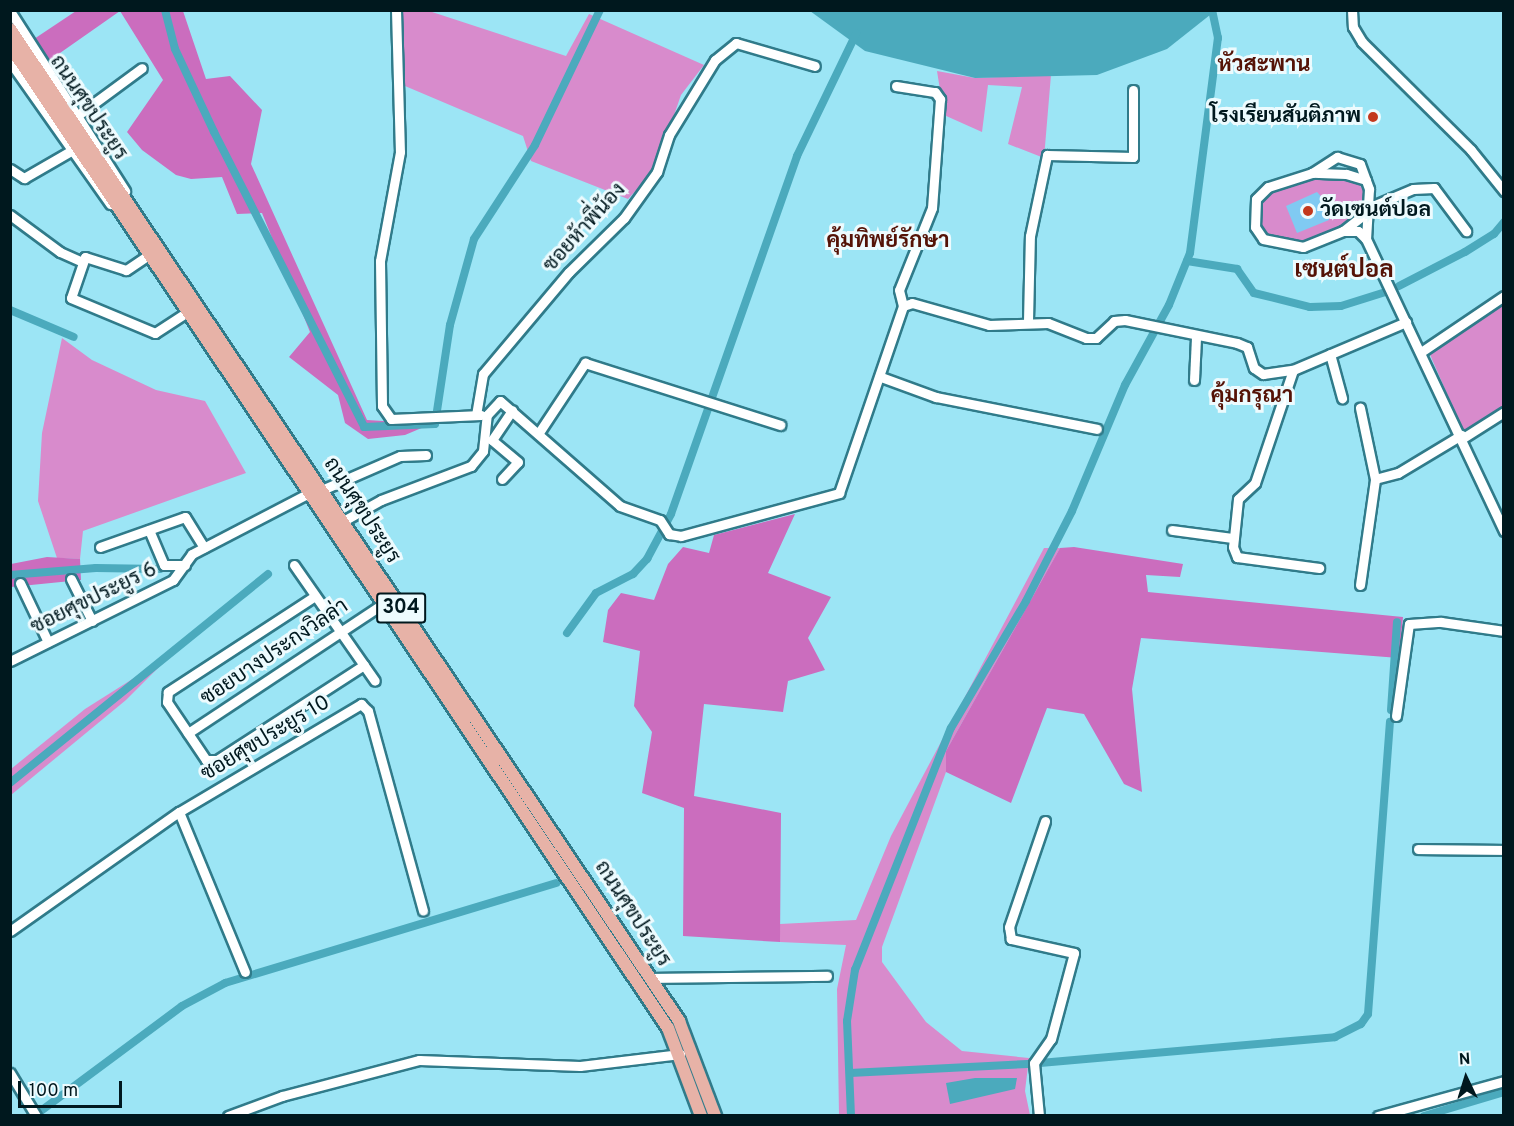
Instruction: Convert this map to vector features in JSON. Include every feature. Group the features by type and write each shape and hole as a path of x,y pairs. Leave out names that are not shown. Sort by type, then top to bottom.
{"main road":[{"name":"ถนนศุขประยูร","path":"10,29 140,230 324,489 393,596 651,978 694,1051 715,1116"},
{"name":"ถนนศุขประยูร","path":"10,46 67,114"},
{"name":"ถนนศุขประยูร","path":"140,230 150,254 187,312 311,492 382,604 626,964 680,1054 701,1116"},
{"path":"382,604 393,596"}],"street":[{"path":"396,10 400,141 380,261 382,406 391,419 476,416 487,415 500,401 540,431 620,506 660,520 669,534 681,536 838,493 881,377 903,306 901,281 932,208 940,99 935,92 896,86"},
{"path":"1352,10 1353,27 1362,42 1471,150 1503,191"},
{"path":"10,11 67,114 142,68"},
{"name":"ซอยห้าพี่น้อง","path":"476,416 483,374 569,272 624,218 657,172 669,135 715,60 736,43 815,66"},
{"path":"10,62 69,152 140,230"},
{"path":"1028,321 1030,236 1047,155 1133,157 1133,90"},
{"path":"10,169 24,178 69,152"},
{"path":"1366,239 1367,211 1366,180 1360,164 1346,157 1337,157 1312,173 1260,191 1256,234 1303,247 1343,231 1367,211 1413,189 1434,188 1466,231"},
{"path":"1312,173 1346,174 1366,180"},
{"path":"10,215 60,252 82,262"},
{"path":"1343,231 1358,231 1366,239 1462,437 1503,531"},
{"path":"150,254 127,270 88,257 82,262 70,298 156,333 187,312"},
{"path":"1421,352 1503,296"},
{"path":"903,306 912,303 1009,328 1028,321 1096,338 1114,321 1144,324 1179,335 1247,347 1254,368 1263,374 1293,370 1406,322"},
{"path":"1194,380 1196,337"},
{"path":"1330,354 1341,398"},
{"path":"540,431 585,363 780,425"},
{"path":"1293,370 1255,483 1238,498 1233,538 1237,557 1319,568"},
{"path":"881,377 936,397 1097,429"},
{"path":"1360,408 1375,479 1360,585"},
{"path":"345,520 381,500 471,466 480,458 488,438 512,410"},
{"path":"1375,479 1398,473 1503,412"},
{"path":"487,415 488,438 518,462 502,479"},
{"path":"324,489 400,456 426,455"},
{"name":"ซอยศุขประยูร 6","path":"10,661 173,580 185,565 204,548 311,492"},
{"path":"1492,505 1503,505"},
{"path":"100,547 185,517 204,548"},
{"path":"149,530 164,565 185,565"},
{"path":"1172,530 1233,538"},
{"path":"294,565 375,681"},
{"path":"71,579 92,621"},
{"path":"20,584 48,642"},
{"path":"315,596 168,692 167,702 206,760 218,760 364,665"},
{"name":"ซอยบางประกงวิลล่า","path":"188,733 382,604"},
{"path":"1396,716 1409,624 1441,622 1503,631"},
{"name":"ซอยศุขประยูร 10","path":"10,931 179,812 363,704 423,911"},
{"path":"179,812 245,972"},
{"path":"1039,1116 1034,1063 1051,1039 1074,953 1011,939 1010,927 1045,821"},
{"path":"1418,849 1503,850"},
{"path":"651,978 827,976"},
{"path":"228,1116 282,1095 419,1060 580,1066 680,1054"},
{"path":"10,1073 34,1112"},
{"path":"1378,1116 1503,1081"}],"shaded area":[{"path":"76,11 120,11 50,60 34,39"},
{"path":"120,11 183,11 206,79 230,76 262,110 251,164 367,420 431,424 405,435 368,439 345,423 338,395 289,357 310,332 262,213 237,214 222,177 191,179 176,175 142,150 127,132 163,80"},
{"path":"399,11 429,11 566,56 589,14 704,65 681,95 655,170 628,199 531,161 523,136 405,86"},
{"path":"937,71 975,78 1051,75 1044,158 1008,144 1022,87 988,85 982,132 944,115"},
{"path":"1343,176 1356,179 1366,195 1355,216 1340,229 1318,241 1294,245 1264,237 1257,224 1261,197 1268,190 1308,178"},
{"path":"1503,302 1503,407 1464,433 1428,350"},
{"path":"62,338 92,360 156,390 205,401 246,473 83,531 80,559 57,558 38,501 42,433"},
{"path":"795,514 768,573 831,597 808,638 825,670 788,681 783,712 704,704 694,796 781,813 780,942 683,936 684,808 642,793 652,732 634,706 640,651 603,642 608,610 621,593 654,600 668,564 683,547 709,553 714,535"},
{"path":"1074,547 1183,564 1180,577 1146,575 1148,592 1403,617 1399,658 1141,638 1132,689 1142,792 1124,784 1084,714 1047,708 1011,803 946,772 946,751 1060,548"},
{"path":"1044,548 1060,548 946,751 946,772 882,947 882,962 926,1022 962,1051 1029,1058 1025,1091 1030,1115 839,1115 837,989 846,945 780,942 780,924 856,920 891,836"},
{"path":"47,557 80,559 81,580 11,587 11,564"},
{"path":"172,654 126,700 11,795 11,769 85,709"}],"water":[{"path":"810,11 1215,11 1167,49 1097,75 975,78 865,51"},
{"path":"975,1078 1017,1078 1015,1089 950,1104 946,1083"}],"building":[{"name":"วัดเซนต์ปอล","path":"1317,192 1329,205 1329,220 1297,233 1286,206"}],"waterway":[{"path":"165,10 175,49 214,132 364,427 435,424 450,325 474,239 535,145 600,10"},
{"path":"851,1116 847,1021 855,970 951,728 1026,601 1072,511 1125,385 1169,305 1190,253 1218,38 1212,10"},
{"path":"567,633 596,593 633,574 647,559 671,514 797,156 856,34"},
{"path":"1399,286 1465,252 1494,234 1504,222"},
{"path":"1187,261 1237,269 1254,293 1310,307 1341,306 1389,291"},
{"path":"10,310 74,337"},
{"path":"10,575 96,568 160,569"},
{"path":"10,783 268,574"},
{"path":"1391,710 1397,622"},
{"path":"1040,1063 1335,1037 1361,1024 1368,1014 1390,722"},
{"path":"34,1116 182,1006 225,983 556,883"},
{"path":"850,1073 1028,1064"},
{"path":"1424,1116 1504,1092"}],"place":[{"name":"โรงเรียนสันติภาพ","path":"1373,117"},
{"name":"วัดเซนต์ปอล","path":"1308,211"}],"district":[{"name":"หัวสะพาน","path":"1264,66"},
{"name":"คุ้มทิพย์รักษา","path":"888,242"},
{"name":"เซนต์ปอล","path":"1344,272"},
{"name":"คุ้มกรุณา","path":"1252,397"}]}
